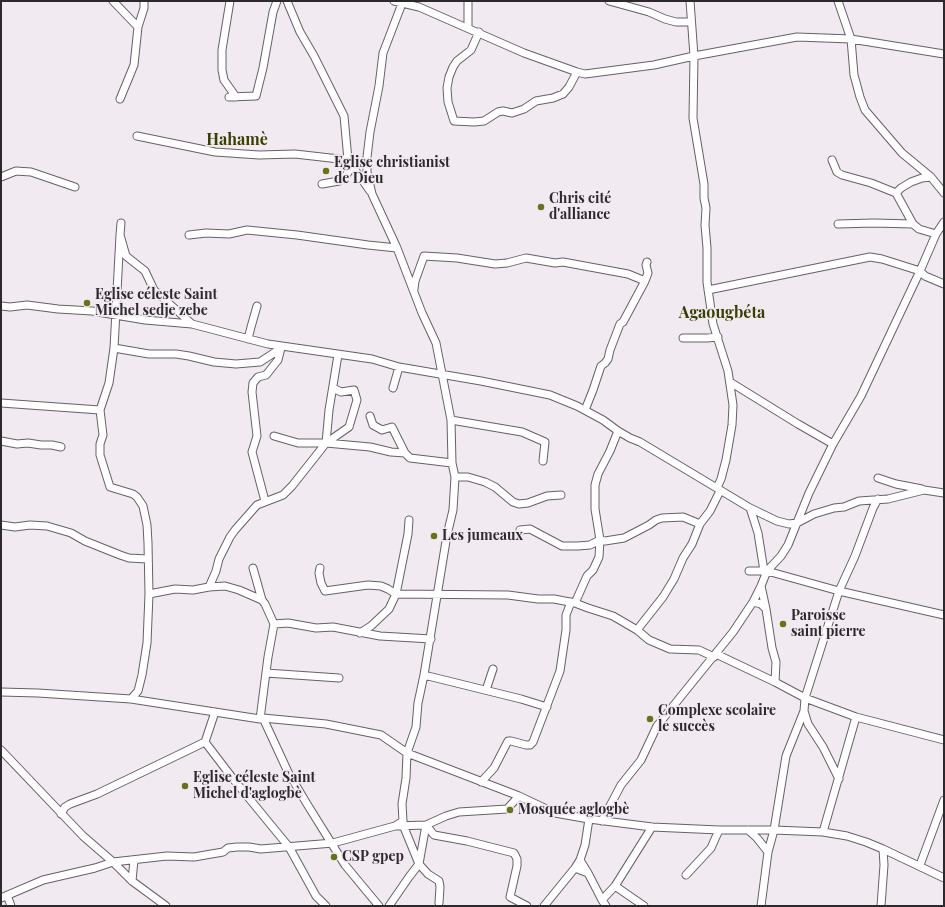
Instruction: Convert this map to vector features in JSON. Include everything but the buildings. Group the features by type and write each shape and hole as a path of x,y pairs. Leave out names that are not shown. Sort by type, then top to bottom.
{"street":[{"path":"113,1 138,27"},
{"path":"120,99 134,65 138,27 144,8 144,1"},
{"path":"230,1 222,50 222,70 224,80 233,97 256,96 263,68 273,12 277,1"},
{"path":"287,1 300,32 314,56 344,116 350,163 345,177 338,181 322,184"},
{"path":"394,1 419,7 524,52 585,74 647,66 797,36 850,39 944,54"},
{"path":"468,1 468,28"},
{"path":"610,1 649,12 676,22 691,22"},
{"path":"637,630 671,585 683,558 692,544 700,524 710,511 719,490 732,426 733,405 730,382 726,362 712,316 708,290 704,184 693,118 694,56 690,1"},
{"path":"838,1 850,39 854,75 865,110 902,153 930,176 944,193"},
{"path":"402,2 383,53 379,86 370,132 367,161 369,184 372,194 397,248 422,313 436,343 451,420 452,464 454,477 453,510 447,535 431,639 418,702 416,727 408,753 402,804 403,823 419,864 428,874 439,882 439,903"},
{"path":"479,32 471,50 457,61 449,77 447,88 448,102 454,121 484,121 498,112 503,111 512,113 524,109 536,101 553,98 562,94 569,87 577,72"},
{"path":"137,136 215,152 259,155 294,154 350,163 367,161"},
{"path":"832,160 837,172 842,175 871,182 896,193 913,224 919,229 936,234"},
{"path":"350,163 372,194"},
{"path":"1,177 16,171 31,172 75,187"},
{"path":"896,193 911,182 930,176"},
{"path":"765,571 777,561 788,545 809,493 833,444 860,396 920,272 936,234 944,222"},
{"path":"121,223 114,348 109,383 100,410 103,435 100,444 100,455 109,486 111,488 133,494 137,497 143,506 147,525 149,594 148,630 142,675 138,691 131,699"},
{"path":"838,224 913,224"},
{"path":"189,235 206,233 228,234 247,230 397,248"},
{"path":"120,234 126,256 145,271 154,290 192,324"},
{"path":"414,290 414,281 424,256 457,258 495,264 507,263 526,258 555,263 563,262 628,274 645,281"},
{"path":"708,290 864,257 882,259 920,272 925,276 944,284"},
{"path":"585,410 594,390 601,366 608,359 620,324 648,274 646,265 647,262"},
{"path":"1,306 10,307 27,305 92,311 168,323 192,324 281,348 372,359 399,367 550,395 585,410 603,420 618,431 640,442 750,508 777,521 789,524 797,523 822,511 844,507 859,501 888,499 924,490"},
{"path":"248,339 257,306"},
{"path":"683,338 718,337"},
{"path":"114,348 149,354 183,355 214,362 236,364 260,362 281,348"},
{"path":"266,501 252,452 257,436 252,392 253,383 258,378 266,375 278,360 281,348"},
{"path":"326,442 329,410 338,355"},
{"path":"393,388 399,367"},
{"path":"730,382 833,444"},
{"path":"209,587 216,571 219,559 230,537 253,509 257,505 283,495 292,486 326,442 349,427 357,400 354,390 341,392 333,388"},
{"path":"1,402 100,410"},
{"path":"370,416 373,426 382,430 392,427 405,452 410,458 452,464"},
{"path":"451,420 522,432 545,442 543,461"},
{"path":"481,782 494,768 508,741 526,745 530,745 533,742 547,707 560,671 566,627 566,615 587,576 593,570 599,557 600,540 595,509 595,485 598,474 618,431"},
{"path":"274,436 298,443 326,442 370,447 391,452 405,452"},
{"path":"1,441 17,444 28,443 41,446 52,445 62,447"},
{"path":"454,477 468,477 485,482 495,487 514,502 519,504 528,503 547,496 562,495"},
{"path":"878,478 896,484 944,493"},
{"path":"760,906 768,852 774,830 786,756 804,711 806,698 839,591 855,556 873,508 878,500"},
{"path":"602,821 621,785 641,760 657,726 733,632 762,586 765,571 758,533 750,508"},
{"path":"520,530 530,529 562,546 578,546 590,545 600,540 605,541 624,538 662,518 683,517 700,524"},
{"path":"360,633 372,626 389,609 396,594 407,540 409,520"},
{"path":"1,525 47,526 71,533 85,541 129,558 147,559"},
{"path":"253,568 262,600 274,624 266,673 261,719 288,772 333,843 345,865 377,905"},
{"path":"320,568 319,573 321,583 325,591 368,585 381,586 396,594 427,594 438,596 508,595 538,599 554,598 573,603 613,616 637,630 649,640 670,649 699,650 775,682 806,698 856,717 944,740"},
{"path":"749,571 765,571 839,591 944,615"},
{"path":"149,594 175,589 193,590 225,586 239,590 262,600"},
{"path":"762,586 772,648 776,662 775,682"},
{"path":"753,602 761,604 766,609"},
{"path":"274,624 288,623 316,628 333,627 380,636 431,639"},
{"path":"486,690 493,669"},
{"path":"266,673 276,675 339,678"},
{"path":"424,675 547,707"},
{"path":"1,692 131,699 261,719 326,724 381,735 408,753 519,796 555,813 602,821 652,827 823,832 847,836 883,848 944,878"},
{"path":"804,711 808,724 823,746 839,779"},
{"path":"61,814 65,807 70,804 97,794 205,742 215,712"},
{"path":"823,832 856,717"},
{"path":"205,742 288,847 316,896 326,906"},
{"path":"2,752 83,836 132,881 166,906"},
{"path":"11,906 4,897 43,880 95,868 113,862 167,856 187,857 214,854 223,852 228,848 237,847 261,849 333,843 403,823 426,826 446,816 459,812 507,809 519,796"},
{"path":"920,866 944,800"},
{"path":"544,906 580,860 585,845 589,819"},
{"path":"389,906 419,864 426,826"},
{"path":"426,826 434,835 514,853 516,855 517,866 510,897 527,906"},
{"path":"580,860 604,903 652,827"},
{"path":"686,875 711,848 719,830"},
{"path":"748,830 757,838 768,852"},
{"path":"881,906 884,864 883,848"},
{"path":"132,881 134,860"},
{"path":"575,868 588,873"},
{"path":"615,886 644,906"}],"place":[{"name":"Eglise christianist de Dieu","path":"326,171"},
{"name":"Chris cité d'alliance","path":"541,207"},
{"name":"Eglise céleste Saint Michel sedje zebe","path":"87,303"},
{"name":"Les jumeaux","path":"434,536"},
{"name":"Paroisse saint pierre","path":"783,624"},
{"name":"Complexe scolaire le succès","path":"650,719"},
{"name":"Eglise céleste Saint Michel d'aglogbè","path":"185,786"},
{"name":"Mosquée aglogbè","path":"510,810"},
{"name":"CSP gpep","path":"334,857"}],"district":[{"name":"Hahamè","path":"237,140"},
{"name":"Agaougbéta","path":"722,313"}]}
